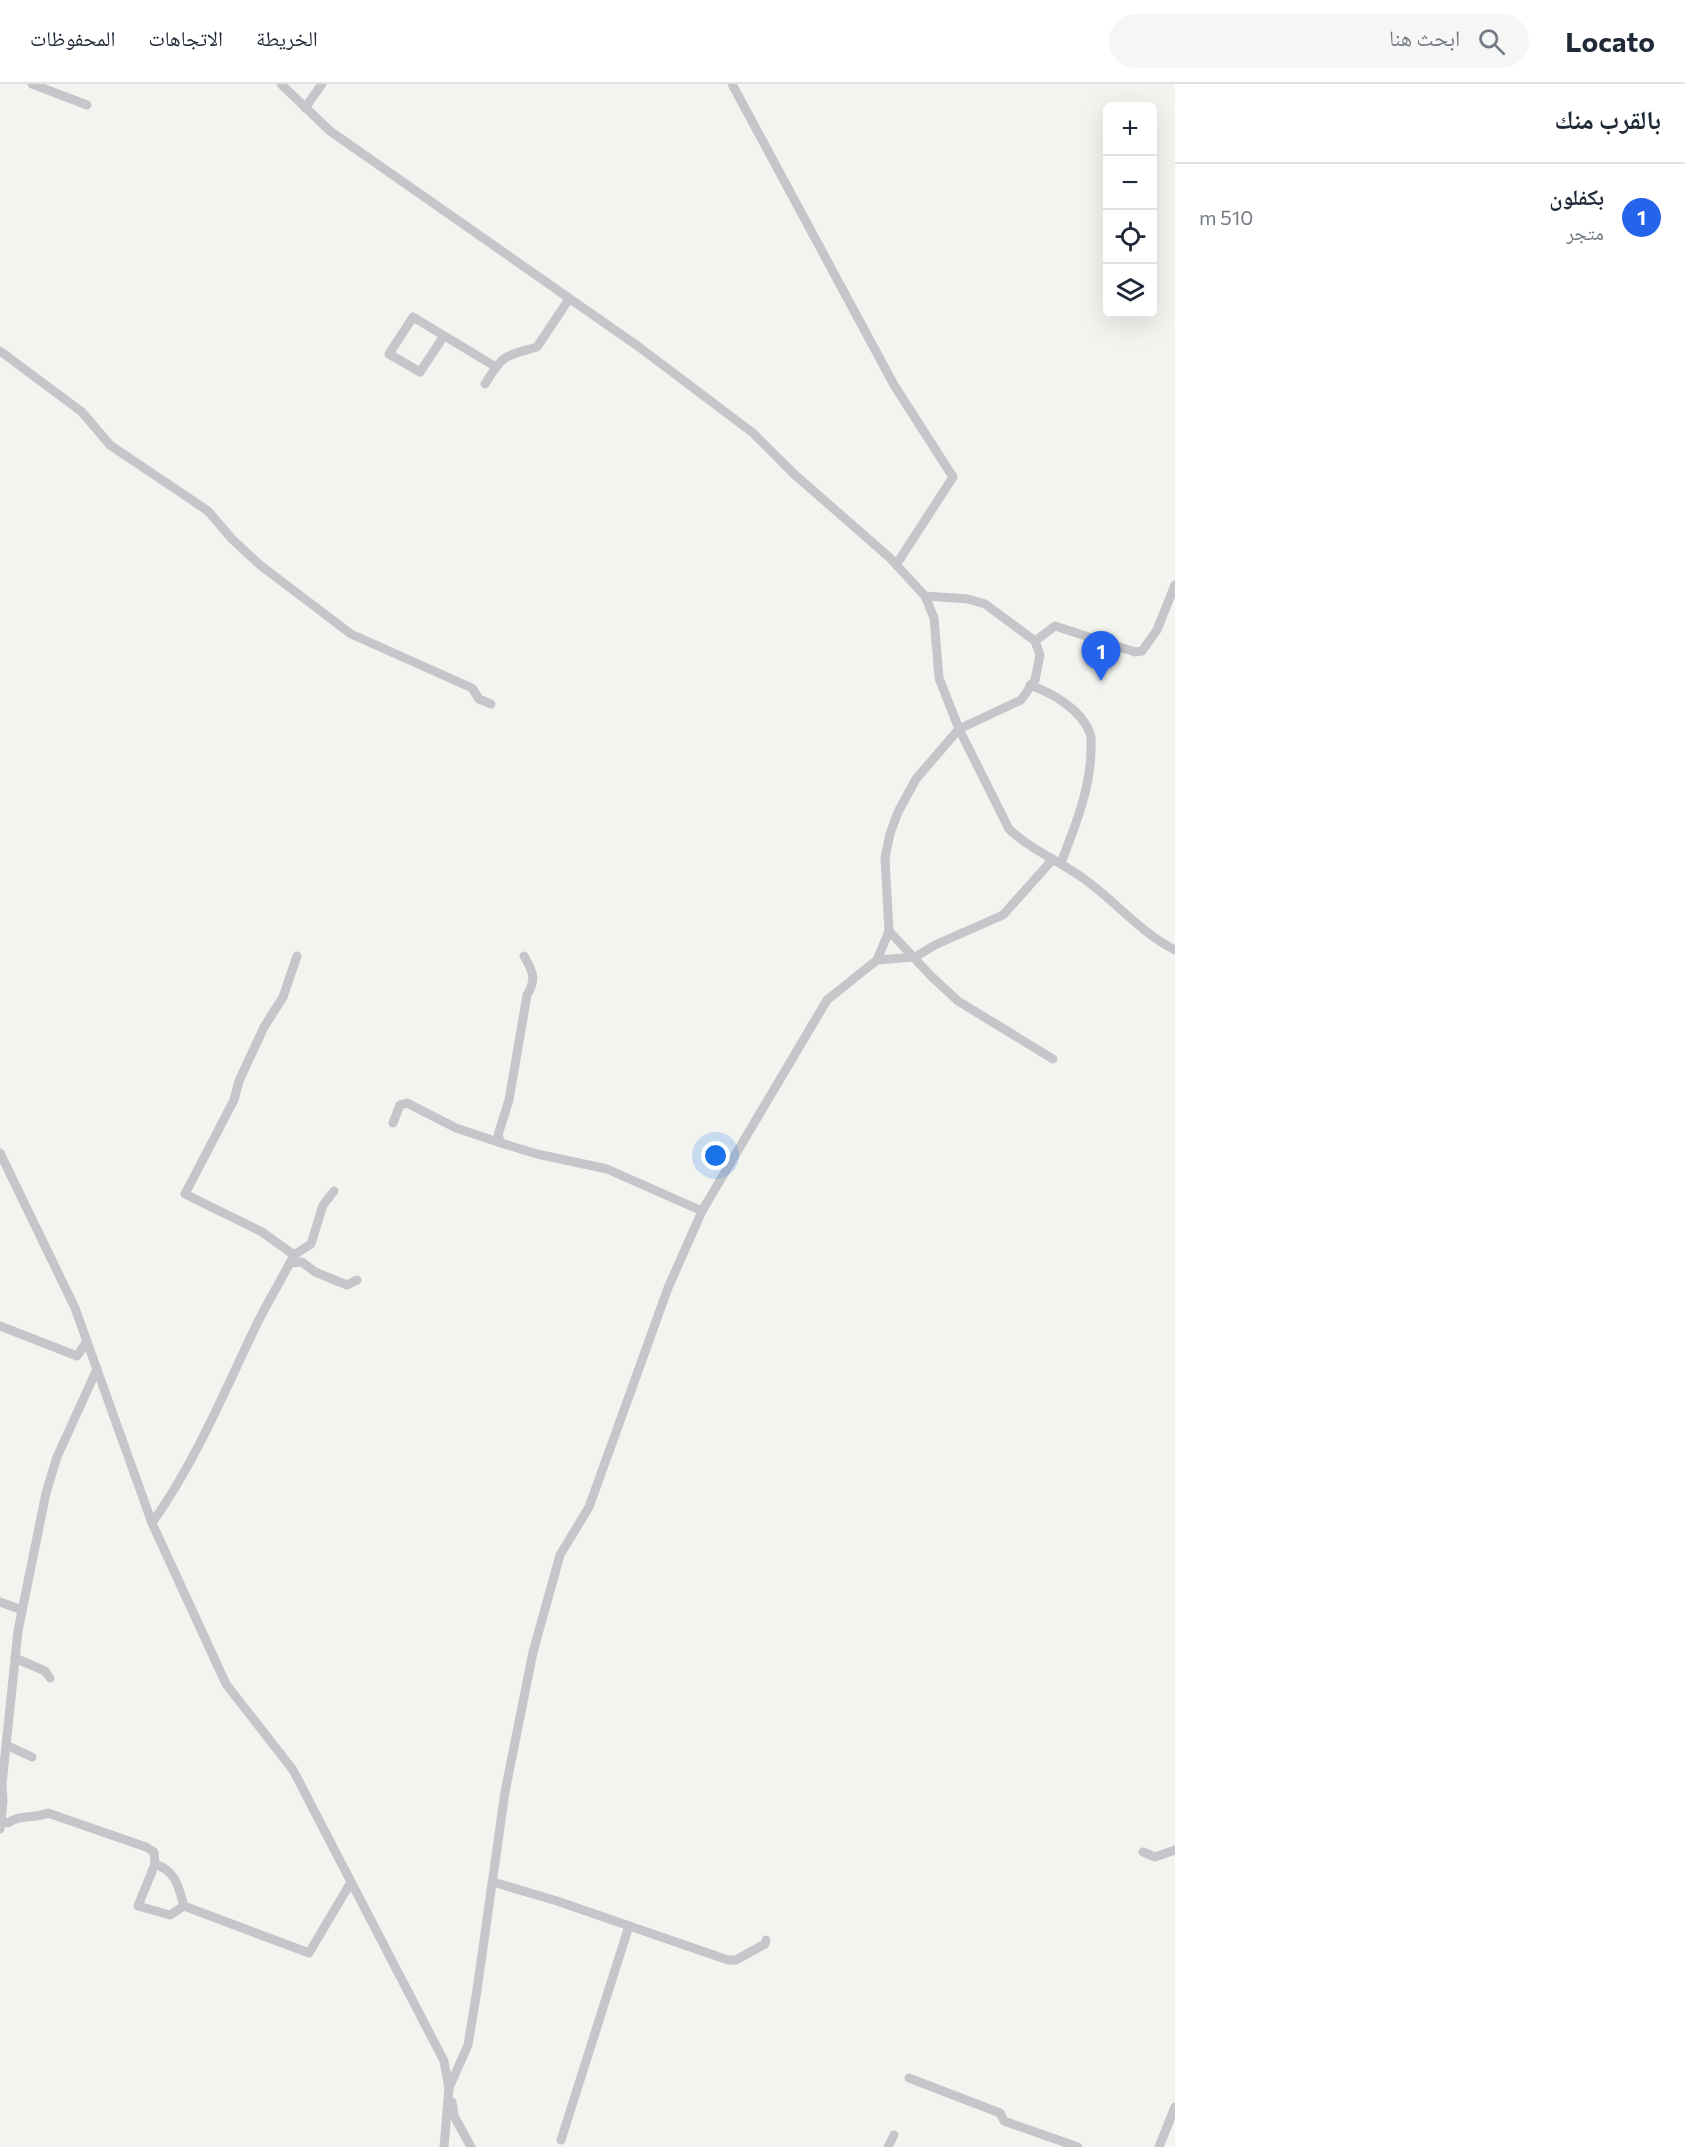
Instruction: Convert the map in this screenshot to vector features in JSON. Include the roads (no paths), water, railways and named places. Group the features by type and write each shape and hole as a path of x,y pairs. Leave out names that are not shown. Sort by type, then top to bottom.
{"street":[{"path":"32,84 87,105"},
{"path":"281,84 330,131 639,347 753,433 896,565 925,596 934,618 939,678 959,729 1009,829 1022,841 1089,882 1152,936 1175,950"},
{"path":"305,108 322,84"},
{"path":"732,84 894,385 953,477 896,565"},
{"path":"485,384 496,367 510,353 537,347 569,299"},
{"path":"444,336 420,372 389,354 413,316 496,367"},
{"path":"0,351 82,412 110,445 208,511 260,565 303,600 351,634 472,687 479,699 491,704"},
{"path":"1035,641 1055,626 1135,651 1142,651 1158,630 1175,585"},
{"path":"444,2147 449,2088 468,2045 505,1792 533,1652 560,1555 589,1507 668,1288 702,1211 827,1000 877,960 889,931 885,858 890,834 916,779 959,729 1021,700 1035,680 1040,655 1035,641 985,604 968,599 925,596"},
{"path":"877,960 915,957 935,945 1003,915 1057,861 1090,779 1091,734 1082,719 1063,702 1048,692 1030,685"},
{"path":"889,931 958,1001 1053,1059"},
{"path":"297,956 283,997 264,1027 239,1081 234,1100 185,1194 262,1232 292,1259 302,1262 315,1272 347,1285 357,1280"},
{"path":"501,1143 498,1135 509,1100 526,995 534,981 534,974 524,956"},
{"path":"393,1123 400,1105 407,1103 456,1128 501,1143 537,1154 607,1169 702,1211"},
{"path":"0,1154 63,1282 87,1341 152,1524 226,1684 293,1770 444,2061 454,2116 471,2147"},
{"path":"152,1524 175,1489 226,1393 253,1331 292,1259 311,1244 323,1205 334,1191"},
{"path":"0,1326 77,1356 87,1341"},
{"path":"97,1369 57,1457 46,1493 22,1610 15,1658 8,1746 1,1788 1,1825 16,1817 37,1817 48,1813 146,1847 154,1852 155,1864 138,1906 170,1915 184,1906"},
{"path":"0,1602 22,1610"},
{"path":"15,1658 45,1671 50,1678"},
{"path":"8,1746 32,1757"},
{"path":"1143,1852 1155,1857 1175,1850"},
{"path":"155,1864 166,1868 176,1877 184,1906"},
{"path":"184,1906 309,1953 351,1882"},
{"path":"493,1882 728,1960 736,1960 765,1944 766,1940"},
{"path":"561,2140 629,1926"},
{"path":"909,2078 1000,2113 1004,2121 1078,2147"},
{"path":"1160,2147 1175,2107"},
{"path":"888,2147 894,2135"}],"place":[{"name":"بكفلون","path":"1101,681"}]}
